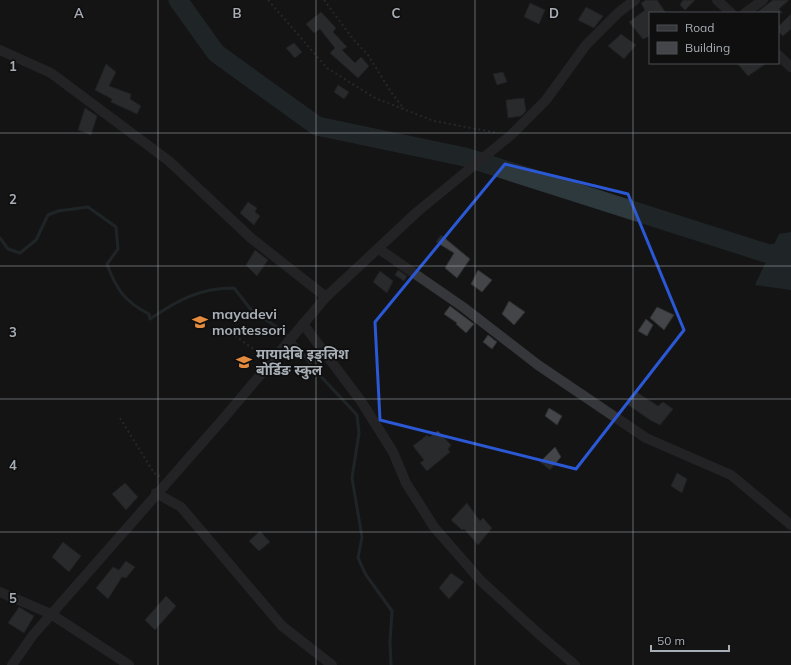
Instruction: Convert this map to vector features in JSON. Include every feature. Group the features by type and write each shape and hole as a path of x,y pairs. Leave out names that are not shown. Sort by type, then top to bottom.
{"street":[{"path":"12,665 33,635 156,493 223,419 326,297 417,212 455,183 511,135 546,100 586,45 619,12 635,0"},
{"path":"717,0 730,12"},
{"path":"746,12 763,0"},
{"path":"0,50 51,73 162,157 251,238 326,297"},
{"path":"779,56 791,67"},
{"path":"379,249 463,307 538,364 646,438 731,475 791,525"},
{"path":"303,324 362,401 393,452 406,483 434,527 481,581 575,665"},
{"path":"156,493 181,507 282,626 332,665"},
{"path":"0,592 51,614 129,665"}],"path":[{"path":"268,0 327,68 375,98 434,121 511,135"},
{"path":"324,0 353,39 368,55 391,92 405,110"},
{"path":"223,327 270,362"},
{"path":"120,418 154,473 168,480"}],"highlighted area":[{"path":"505,164 628,194 684,330 576,469 380,420 375,322"}],"shaded area":[{"path":"791,232 791,290 755,285 779,234"}],"building":[{"path":"646,0 657,0 665,12 649,12 649,36 643,39 629,22 645,10 641,3"},
{"path":"683,0 695,0 685,10 680,5"},
{"path":"773,0 789,0 779,9 783,13 757,12"},
{"path":"530,3 545,10 539,24 524,17"},
{"path":"586,7 603,16 594,28 578,20"},
{"path":"321,12 336,28 333,32 347,47 342,50 355,63 361,57 369,66 358,78 330,53 335,48 320,29 314,33 306,24"},
{"path":"791,14 791,29 783,36 779,32 779,26"},
{"path":"621,34 636,45 624,59 608,46"},
{"path":"294,43 302,52 295,58 286,48"},
{"path":"106,64 116,72 109,86 131,94 130,99 141,106 137,114 111,102 112,99 95,90"},
{"path":"738,64 766,64 748,76"},
{"path":"503,72 507,82 497,85 493,74"},
{"path":"338,85 349,92 344,99 334,92"},
{"path":"524,98 526,111 521,116 508,118 506,100"},
{"path":"85,108 97,116 91,135 78,130"},
{"path":"248,202 257,208 255,212 260,216 254,225 240,213"},
{"path":"441,235 470,259 457,278 445,268 454,253 436,242"},
{"path":"255,250 268,260 257,276 246,265"},
{"path":"398,270 407,276 404,281 395,275"},
{"path":"478,270 492,280 482,292 471,284"},
{"path":"380,271 393,281 387,293 373,282"},
{"path":"509,301 525,312 514,325 502,314"},
{"path":"450,306 474,324 466,333 456,324 457,323 444,314"},
{"path":"657,307 674,315 664,330 650,318"},
{"path":"646,319 653,325 647,336 638,331"},
{"path":"488,335 497,342 492,349 483,342"},
{"path":"635,391 658,406 663,402 673,409 660,425 627,404"},
{"path":"549,408 562,416 557,425 545,416"},
{"path":"438,431 451,445 448,449 450,452 427,471 420,463 424,460 413,446 427,435 429,437"},
{"path":"555,447 561,457 550,470 540,462"},
{"path":"677,473 687,479 682,493 671,486"},
{"path":"125,483 138,497 126,510 112,494"},
{"path":"467,503 480,521 483,518 492,528 478,545 464,529 462,530 451,520"},
{"path":"260,531 270,542 259,551 249,541"},
{"path":"63,542 81,556 69,572 52,557"},
{"path":"126,561 135,567 126,578 122,577 108,599 96,588 113,567 119,570"},
{"path":"451,573 464,582 449,599 439,588"},
{"path":"166,596 176,606 155,630 145,620"},
{"path":"19,607 34,616 24,633 8,623"}],"waterway":[{"path":"178,0 216,53 317,126 465,157 769,254 791,251"},
{"path":"0,238 8,249 20,253 36,240 48,215 58,211 88,207 116,227 118,249 107,264 114,281 122,294 134,305 149,314 150,319 189,296 210,290 234,288 252,311 280,329 298,346 313,368 357,415 359,433 352,478 362,537 358,558 366,575 392,611 390,642 391,665"}],"place":[{"name":"mayadevi montessori","path":"200,322"},
{"name":"मायादेबि इङ्लिश बोर्डिङ स्कुल","path":"244,362"}]}
